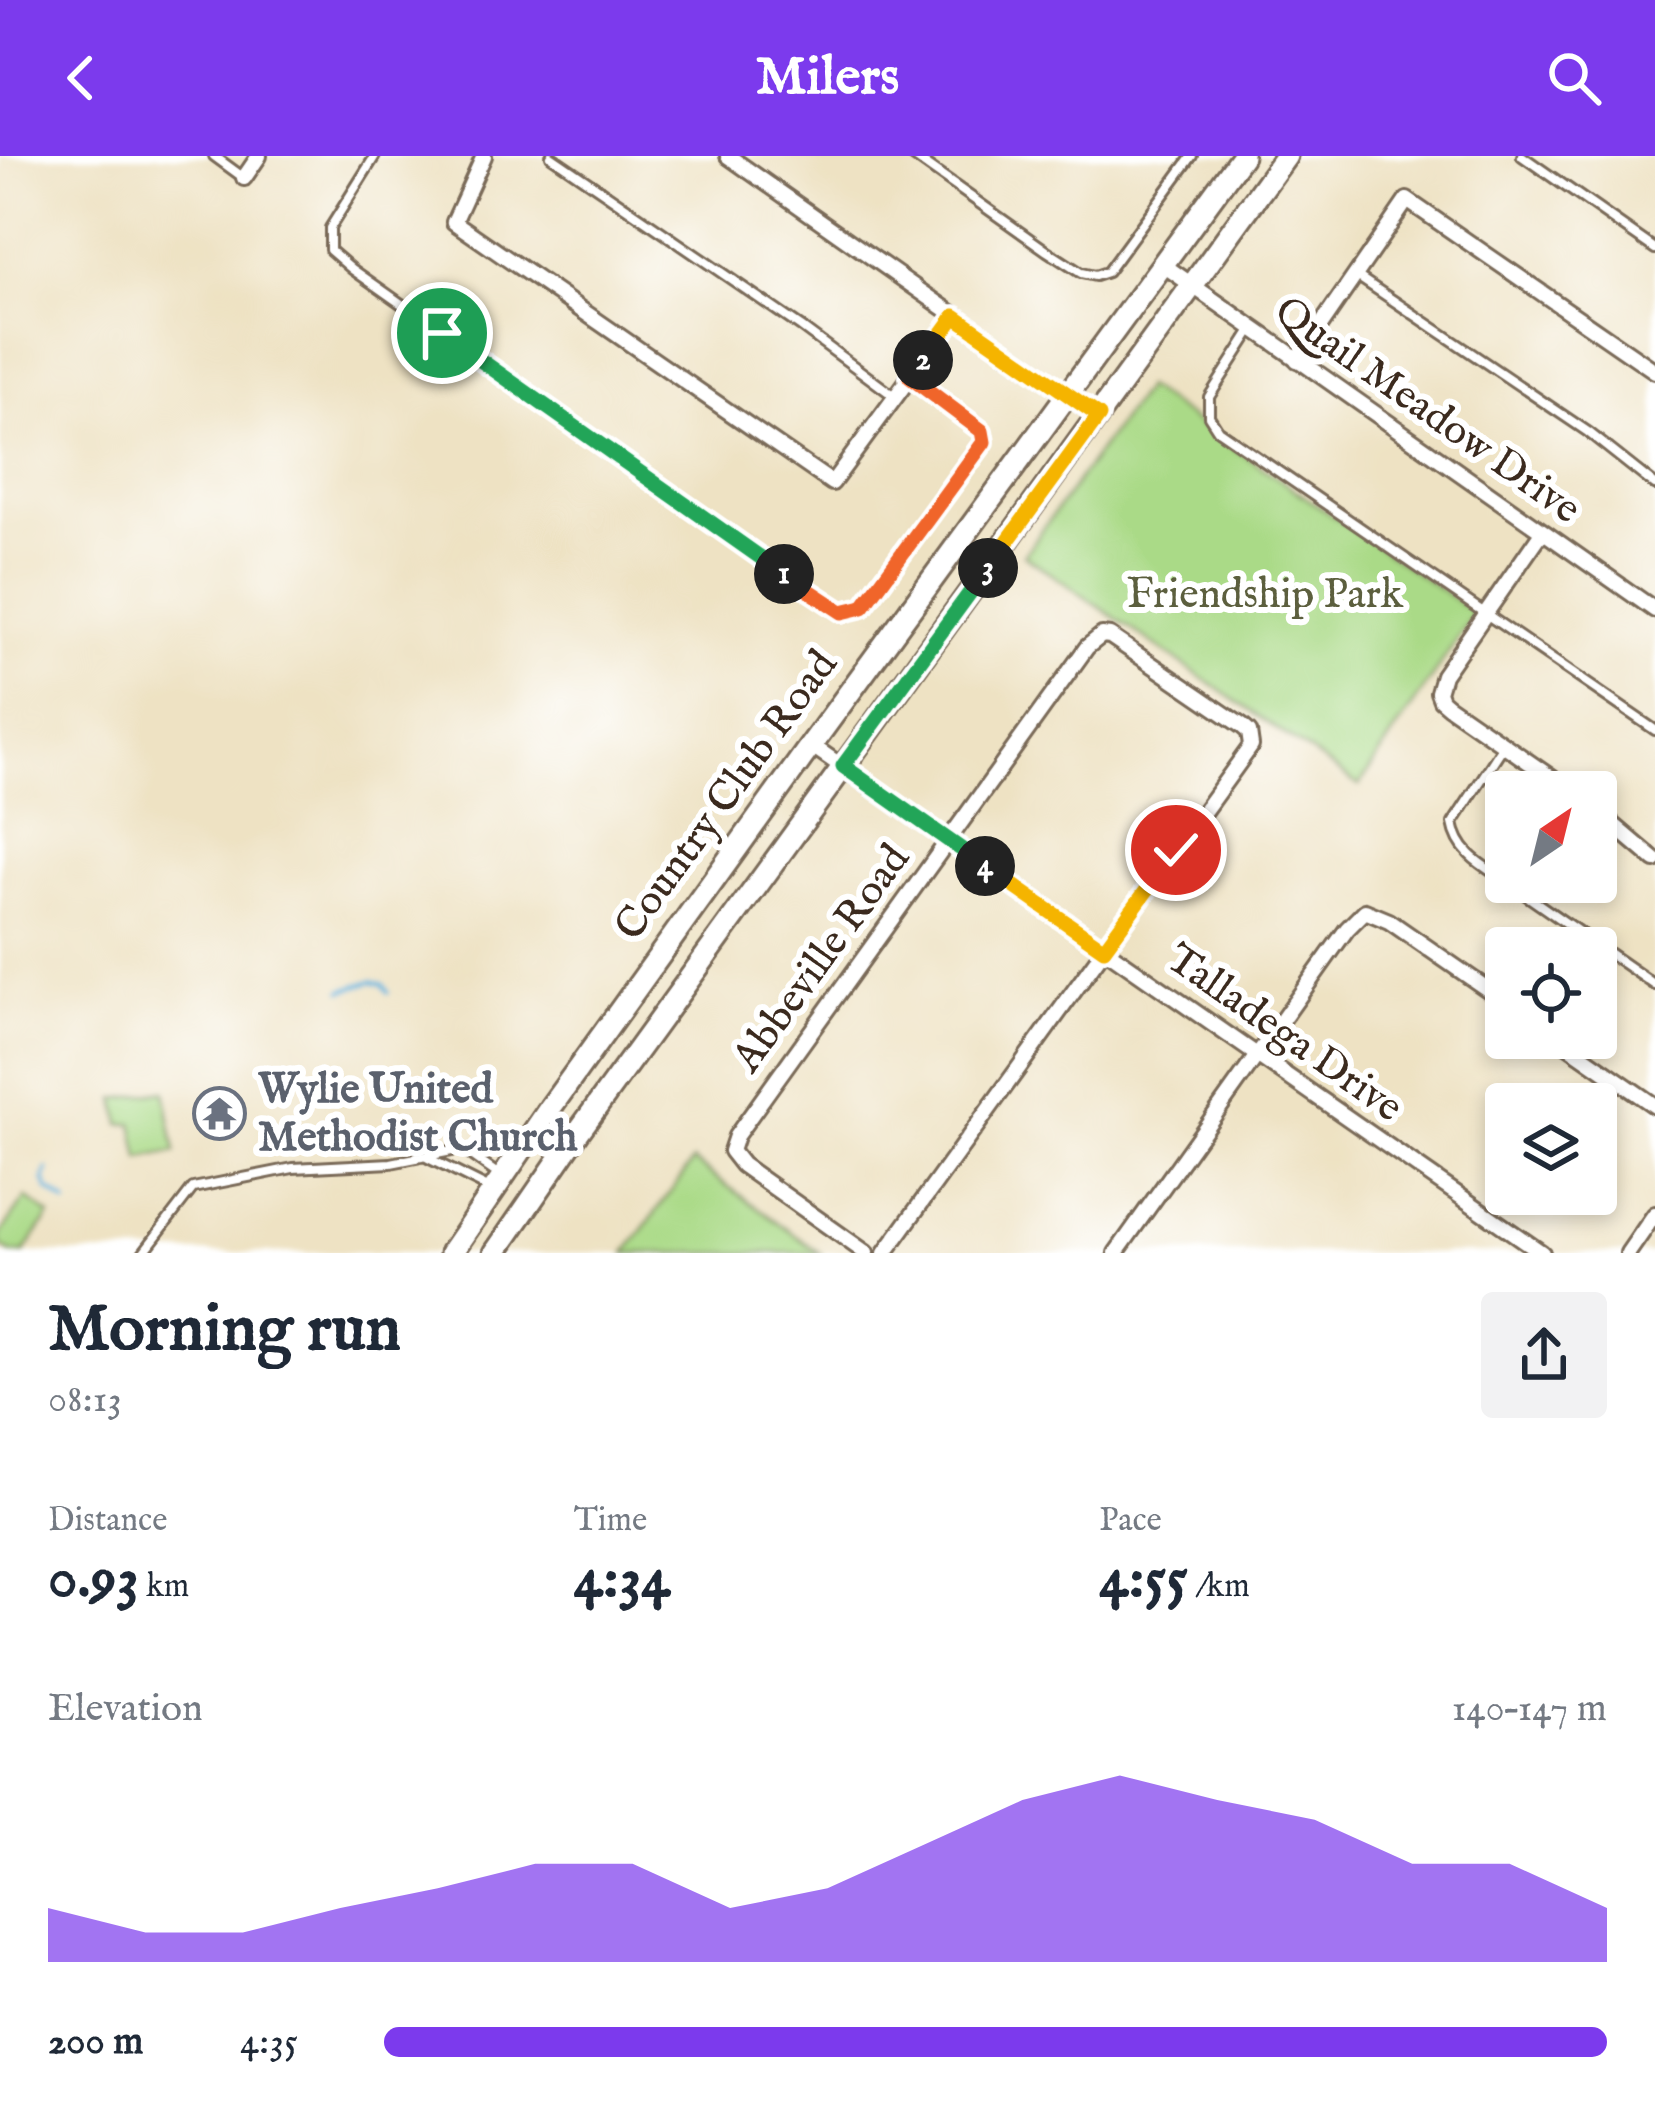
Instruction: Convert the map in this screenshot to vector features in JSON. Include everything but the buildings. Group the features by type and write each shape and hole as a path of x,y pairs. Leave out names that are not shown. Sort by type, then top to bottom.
{"main road":[{"name":"Country Club Road","path":"451,1253 811,745 1242,156"},
{"name":"Country Club Road","path":"495,1253 1286,156"},
{"path":"498,1184 529,1204"}],"street":[{"path":"244,178 259,156"},
{"path":"484,156 454,222 832,483 955,316"},
{"path":"728,156 1099,416"},
{"path":"1297,360 1407,200 1655,371"},
{"name":"Quail Meadow Drive","path":"1162,264 1655,610"},
{"path":"1542,532 1443,675 1438,692 1448,706 1542,771"},
{"name":"Abbeville Road","path":"866,1253 742,1165 731,1151 736,1136 1087,646 1102,635 1242,726 1252,739 1104,949"},
{"name":"Talladega Drive","path":"811,745 1542,1253"},
{"path":"1617,828 1655,860"},
{"path":"1116,1253 1347,929 1365,911 1388,921 1485,988"},
{"path":"885,1253 1104,949"},
{"path":"1587,1059 1655,1106"},
{"path":"1628,1253 1655,1214"}],"lane":[{"path":"214,156 244,178"},
{"path":"375,156 330,228 330,250 842,612 863,607 984,442 982,431 910,377"},
{"path":"551,156 896,397"},
{"path":"913,156 1046,251 1081,273 1095,276 1107,272 1192,156"},
{"path":"1522,156 1655,248"},
{"path":"1356,275 1588,432 1655,484"},
{"path":"1253,328 1209,397 1209,416 1218,430 1655,730"},
{"path":"1487,771 1504,745"},
{"path":"1485,774 1453,823 1456,839 1485,867"},
{"path":"1536,903 1655,985"},
{"path":"143,1253 193,1188 293,1168 391,1163 462,1149 498,1184"},
{"path":"427,1157 498,1184"}],"green space":[{"name":"Friendship Park","path":"1145,387 1475,613 1359,786 1024,555"},
{"path":"165,1091 176,1152 140,1159 133,1123 121,1124 116,1099"},
{"path":"693,1161 820,1253 626,1253"},
{"path":"26,1198 50,1215 24,1253 11,1253 0,1245 0,1235"}],"waterway":[{"path":"343,990 372,981 383,984 388,992"},
{"path":"48,1170 44,1179 48,1189 67,1204"}],"place":[{"name":"Wylie United Methodist Church","path":"219,1114"}],"route":[{"path":"442,333 842,612 863,607 984,442 982,431 910,377 955,316 1099,416 843,766 1104,949 1176,850"}]}
